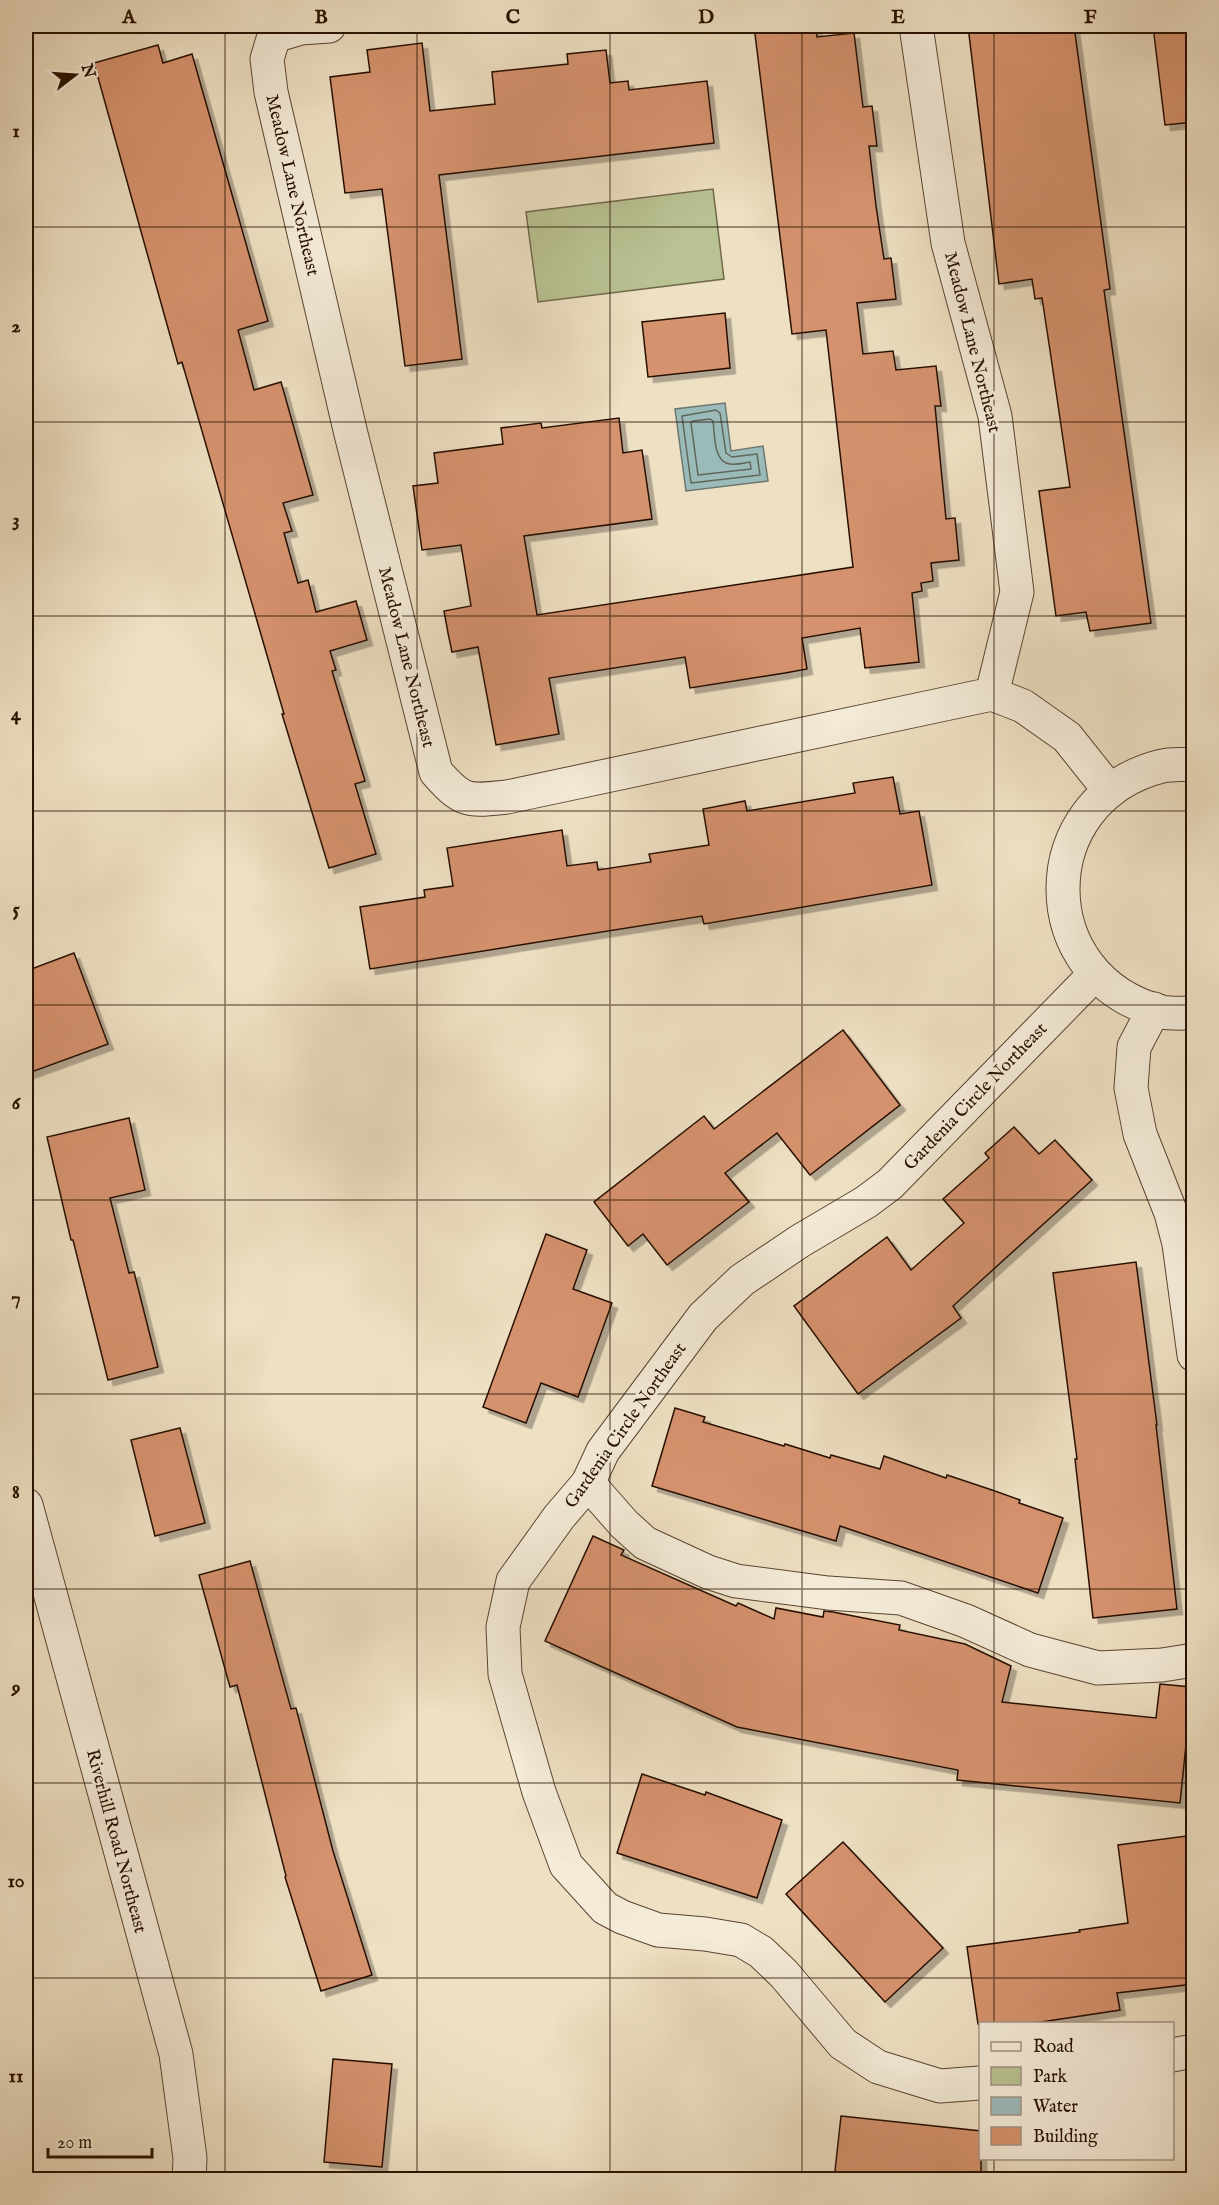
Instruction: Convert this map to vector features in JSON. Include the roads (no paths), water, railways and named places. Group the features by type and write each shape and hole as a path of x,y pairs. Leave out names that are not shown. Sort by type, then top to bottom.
{"street":[{"name":"Meadow Lane Northeast","path":"329,26 301,28 274,36 267,59 271,92 351,434 436,772 453,792 475,801 992,694 1017,592 995,416 948,243 916,26"},
{"path":"992,694 1023,706 1067,737 1110,791"},
{"path":"1194,764 1163,765 1128,778 1098,800 1075,831 1063,867 1062,906 1073,943 1095,974 1126,999 1164,1012 1194,1013"},
{"name":"Gardenia Circle Northeast","path":"979,2083 940,2086 878,2067 843,2044 784,1974 761,1952 741,1940 658,1930 605,1908 566,1865 539,1792 505,1674 503,1627 513,1581 559,1517 588,1483 603,1451 703,1317 742,1280 800,1241 866,1202 890,1184 1095,974"},
{"path":"1154,1009 1134,1047 1131,1088 1140,1134 1171,1213 1179,1244 1194,1355"},
{"path":"588,1483 624,1524 645,1543 708,1572 736,1581 828,1593 901,1598 966,1621 1030,1650 1098,1668 1194,1660"},
{"name":"Riverhill Road Northeast","path":"26,1505 176,2054 190,2157 189,2180"},
{"path":"1174,2055 1194,2051"}],"water":[{"path":"725,403 731,451 763,446 768,481 686,491 675,409"}]}
